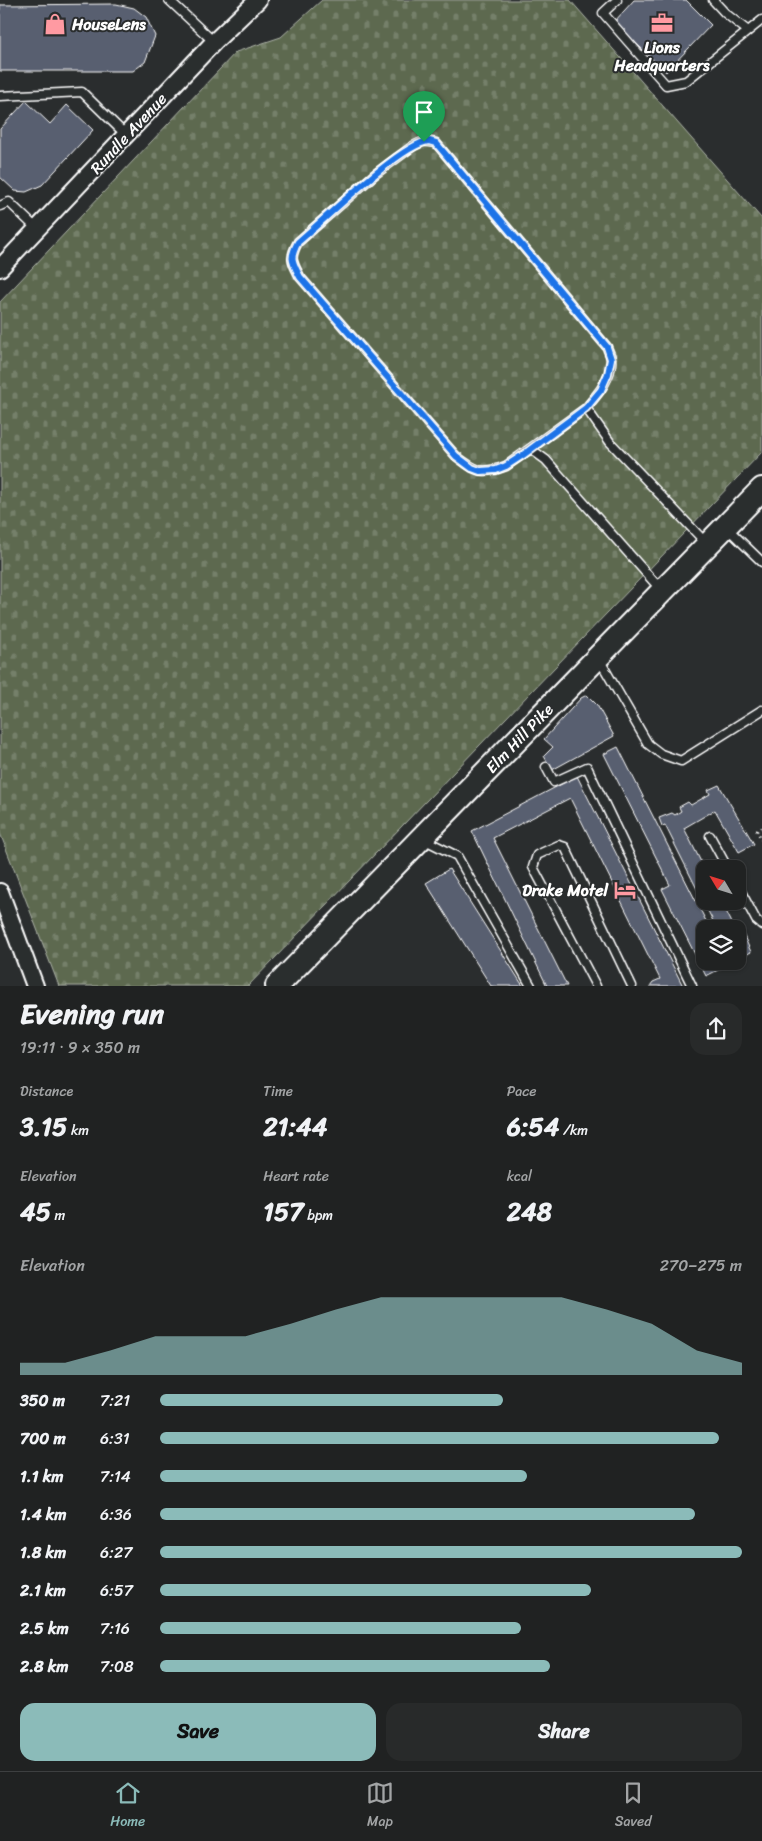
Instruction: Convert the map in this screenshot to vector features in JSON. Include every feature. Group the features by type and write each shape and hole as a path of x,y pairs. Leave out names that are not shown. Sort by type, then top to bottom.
{"main road":[{"name":"Elm Hill Pike","path":"286,980 421,838 762,489"}],"street":[{"name":"Rundle Avenue","path":"0,268 214,42 258,0"},
{"path":"0,892 35,986"}],"lane":[{"path":"169,0 214,42"},
{"path":"617,0 603,13 666,85 686,81 762,20"},
{"path":"713,0 725,13 748,31"},
{"path":"0,96 82,92 126,135"},
{"path":"424,142 436,143 607,347 611,359 608,374 601,390 586,408 506,466 496,470 480,471 472,468 456,456 300,277 292,263 291,255 298,242 374,175 413,146 424,142"},
{"path":"0,206 9,202 37,229"},
{"path":"586,408 610,442 708,545"},
{"path":"530,449 546,460 662,591"},
{"path":"726,526 762,562"},
{"path":"598,657 648,744 660,754 681,760 762,710"},
{"path":"546,767 554,782 587,766 692,986"},
{"path":"710,836 723,860"},
{"path":"421,838 457,856 532,986"},
{"path":"596,986 532,867 537,855 558,845 565,847 632,986"},
{"path":"746,901 756,920 762,925"}],"path":[{"path":"762,828 757,831 762,840"}],"green space":[{"path":"322,0 570,0 762,219 762,452 248,986 59,986 0,833 0,302 236,52 281,37"}],"building":[{"path":"634,0 686,0 711,25 666,72 614,22"},
{"path":"116,4 134,8 146,17 155,36 145,62 133,71 0,71 0,5"},
{"path":"26,101 50,124 67,105 93,130 42,185 26,192 15,191 0,177 0,129"},
{"path":"587,695 597,705 614,736 552,770 544,756 553,747 544,739 581,698"},
{"path":"618,747 696,901 696,910 700,910 705,920 696,920 696,956 662,889 670,885 604,754"},
{"name":"Drake Motel","path":"577,776 683,986 650,986 653,982 660,979 570,798 493,838 567,986 547,986 472,831"},
{"path":"719,785 754,844 739,852 715,810 684,828 700,860 696,860 696,887 665,825 662,826 659,818 672,813 675,815 681,811 679,807 688,802 691,805 710,794 708,790"},
{"path":"449,869 523,986 491,986 426,883"},
{"path":"708,910 726,910 730,920 712,920"},
{"path":"746,941 751,952 746,955"},
{"path":"703,970 718,970 706,976"}],"place":[{"name":"Lions Headquarters","path":"662,23"},
{"name":"HouseLens","path":"55,24"},
{"name":"Drake Motel","path":"625,890"}],"route":[{"path":"424,142 436,143 607,347 611,359 608,374 601,390 586,408 523,455 496,470 480,471 472,468 456,456 391,379 300,277 292,263 291,255 298,242 374,175 413,146 424,142"}]}
